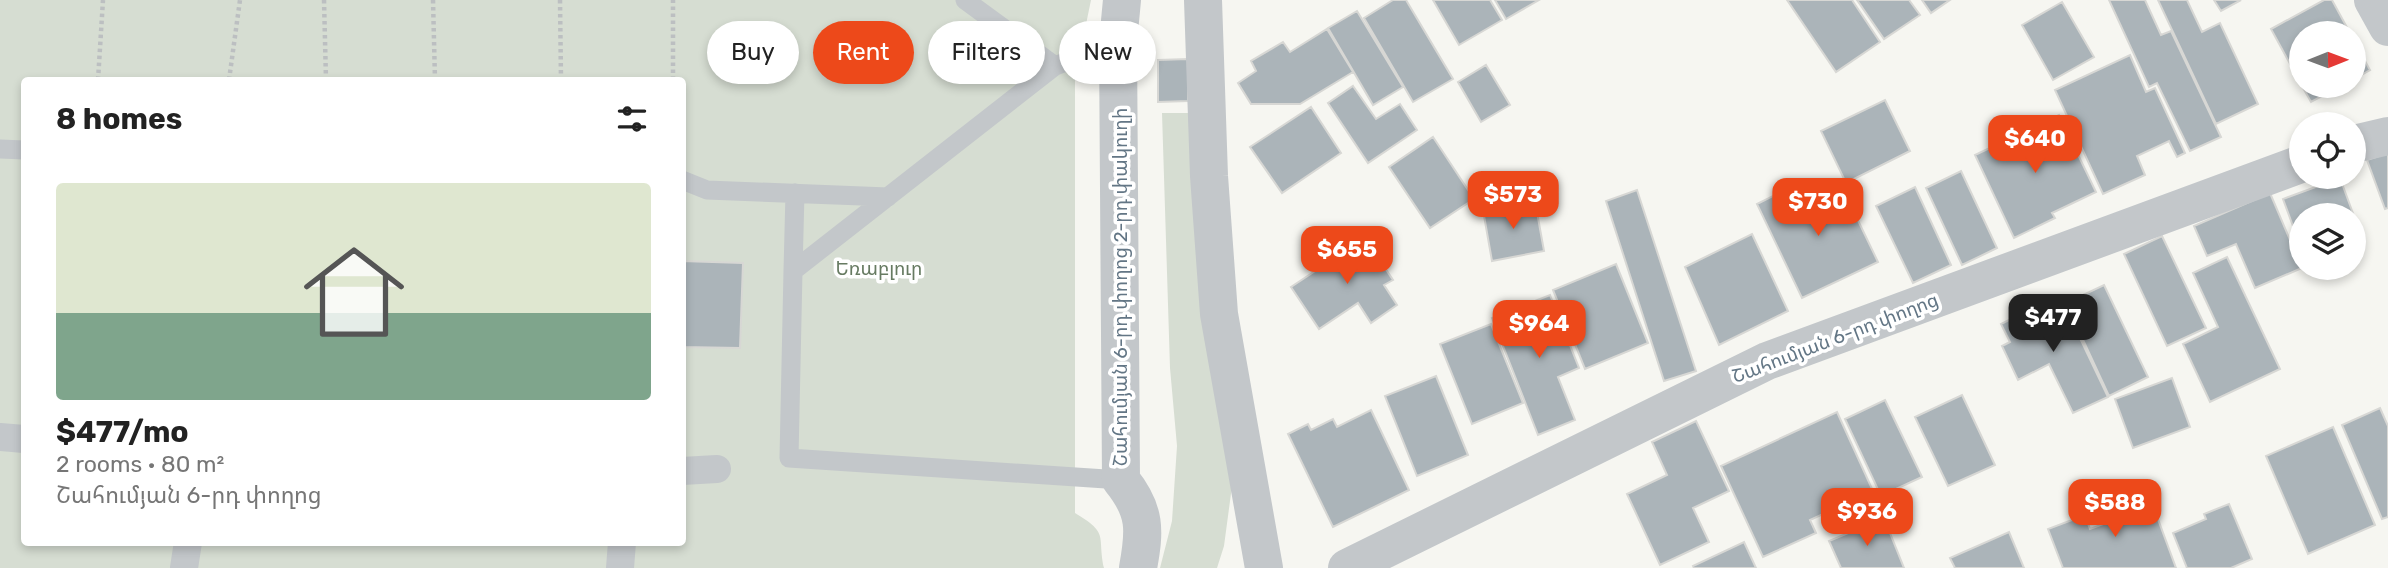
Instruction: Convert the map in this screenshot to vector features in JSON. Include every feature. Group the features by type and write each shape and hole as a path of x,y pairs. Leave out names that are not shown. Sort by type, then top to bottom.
{"street":[{"name":"Շահումյան 6-րդ փողոց 2-րդ փակուղի","path":"1120,21 1122,0"},
{"path":"1203,0 1209,176 1219,314 1264,568"},
{"path":"2373,0 2388,27"},
{"name":"Շահումյան 6-րդ փողոց 2-րդ փակուղի","path":"1118,84 1121,480 1135,498 1143,519 1138,568"},
{"path":"2366,141 2388,136"},
{"name":"Շահումյան 6-րդ փողոց","path":"1347,568 1767,361 2289,168"},
{"path":"0,437 21,439"},
{"path":"686,471 717,469"},
{"path":"184,568 187,546"},
{"path":"620,568 622,546"}],"lane":[{"path":"965,0 1055,66"},
{"path":"793,271 1059,64"},
{"path":"0,149 21,150"},
{"path":"686,182 706,190 888,197"},
{"path":"795,193 789,458 1121,480"}],"path":[{"path":"98,77 103,0"},
{"path":"229,77 240,0"},
{"path":"324,0 326,77"},
{"path":"433,0 435,77"},
{"path":"560,0 561,77"},
{"path":"673,0 673,77"}],"green space":[{"name":"Եռաբլուր","path":"0,0 1091,0 1087,21 1059,21 1059,84 1075,84 1075,513 1098,531 1104,568 0,568"},
{"path":"1162,113 1191,113 1232,486 1224,546 1217,568 1160,568 1172,521 1177,446 1170,368"}],"building":[{"path":"1393,0 1406,0 1453,79 1413,102 1364,18"},
{"path":"1433,0 1490,0 1502,20 1459,45"},
{"path":"1495,0 1539,0 1506,19"},
{"path":"1787,0 1852,0 1880,42 1836,72"},
{"path":"1857,0 1909,0 1920,15 1884,39"},
{"path":"1922,0 1950,0 1931,13"},
{"path":"2109,0 2145,0 2161,35 2171,31 2221,137 2190,151 2157,83 2149,87"},
{"path":"2158,0 2187,0 2202,32 2220,23 2258,104 2216,124"},
{"path":"2214,0 2241,0 2221,11"},
{"path":"2324,0 2332,0 2343,21 2289,21 2289,62 2271,29"},
{"path":"2062,2 2094,57 2053,80 2022,25"},
{"path":"1357,11 1403,87 1373,105 1328,28"},
{"path":"1327,29 1353,72 1300,104 1251,104 1238,83 1256,71 1251,61 1283,42 1290,52"},
{"path":"2130,55 2146,92 2155,88 2185,153 2177,157 2169,141 2137,156 2145,175 2103,194 2055,90"},
{"path":"1188,59 1188,101 1158,102 1158,60"},
{"path":"1486,65 1510,105 1481,122 1458,82"},
{"path":"1353,86 1376,119 1400,104 1417,130 1368,163 1328,103"},
{"path":"1885,100 1910,151 1846,183 1821,131"},
{"path":"1311,107 1341,153 1282,193 1250,147"},
{"path":"2059,115 2096,192 2052,213 2055,218 2014,238 1975,155"},
{"path":"1433,137 1474,199 1430,228 1389,167"},
{"path":"2388,153 2388,208 2385,209 2367,160"},
{"path":"1961,171 1997,248 1962,265 1926,188"},
{"path":"1841,185 1878,262 1802,298 1757,204 1787,189 1795,206"},
{"path":"1915,187 1951,265 1913,283 1876,206"},
{"path":"2310,189 2344,189 2349,203 2289,203 2289,215 2283,199"},
{"path":"1637,190 1696,371 1664,381 1606,201"},
{"path":"2270,193 2289,238 2289,274 2255,288 2236,244 2207,256 2194,226"},
{"path":"1535,201 1544,251 1492,261 1483,210"},
{"path":"1752,234 1788,311 1719,345 1685,267"},
{"path":"2162,236 2206,328 2167,346 2124,254"},
{"path":"1365,238 1393,280 1384,285 1397,305 1371,323 1358,303 1319,329 1291,287"},
{"path":"2227,257 2280,369 2210,402 2183,344 2218,327 2193,273"},
{"path":"686,261 743,263 740,348 686,347"},
{"path":"1616,264 1648,343 1585,369 1553,290"},
{"path":"2104,285 2148,377 2109,396 2066,303"},
{"path":"1550,295 1579,368 1558,377 1575,420 1538,435 1492,318"},
{"path":"2047,301 2057,321 2069,315 2108,397 2073,413 2049,364 2018,380 2002,346 2010,342 2001,324"},
{"path":"1491,324 1523,403 1472,424 1440,344"},
{"path":"1436,376 1468,455 1417,476 1385,396"},
{"path":"2172,378 2190,427 2133,448 2115,399"},
{"path":"1962,395 1995,465 1948,486 1915,417"},
{"path":"1885,400 1922,477 1881,496 1845,419"},
{"path":"2380,408 2388,426 2388,517 2382,519 2342,425"},
{"path":"1371,410 1409,490 1333,527 1288,434 1308,424 1311,430 1333,419 1337,427"},
{"path":"1837,412 1873,491 1810,520 1816,533 1763,557 1721,466"},
{"path":"1696,421 1729,491 1693,508 1709,542 1660,565 1627,494 1667,475 1652,442"},
{"path":"2333,427 2375,525 2308,554 2266,456"},
{"path":"2148,492 2176,568 2063,568 2048,529 2085,515 2090,529 2109,522 2104,509"},
{"path":"2229,504 2252,559 2231,568 2187,568 2173,533 2206,519 2204,514"},
{"path":"1884,518 1904,568 1841,568 1829,541"},
{"path":"2009,532 2024,568 1955,568 1950,558"},
{"path":"1744,542 1756,568 1693,566"}]}
